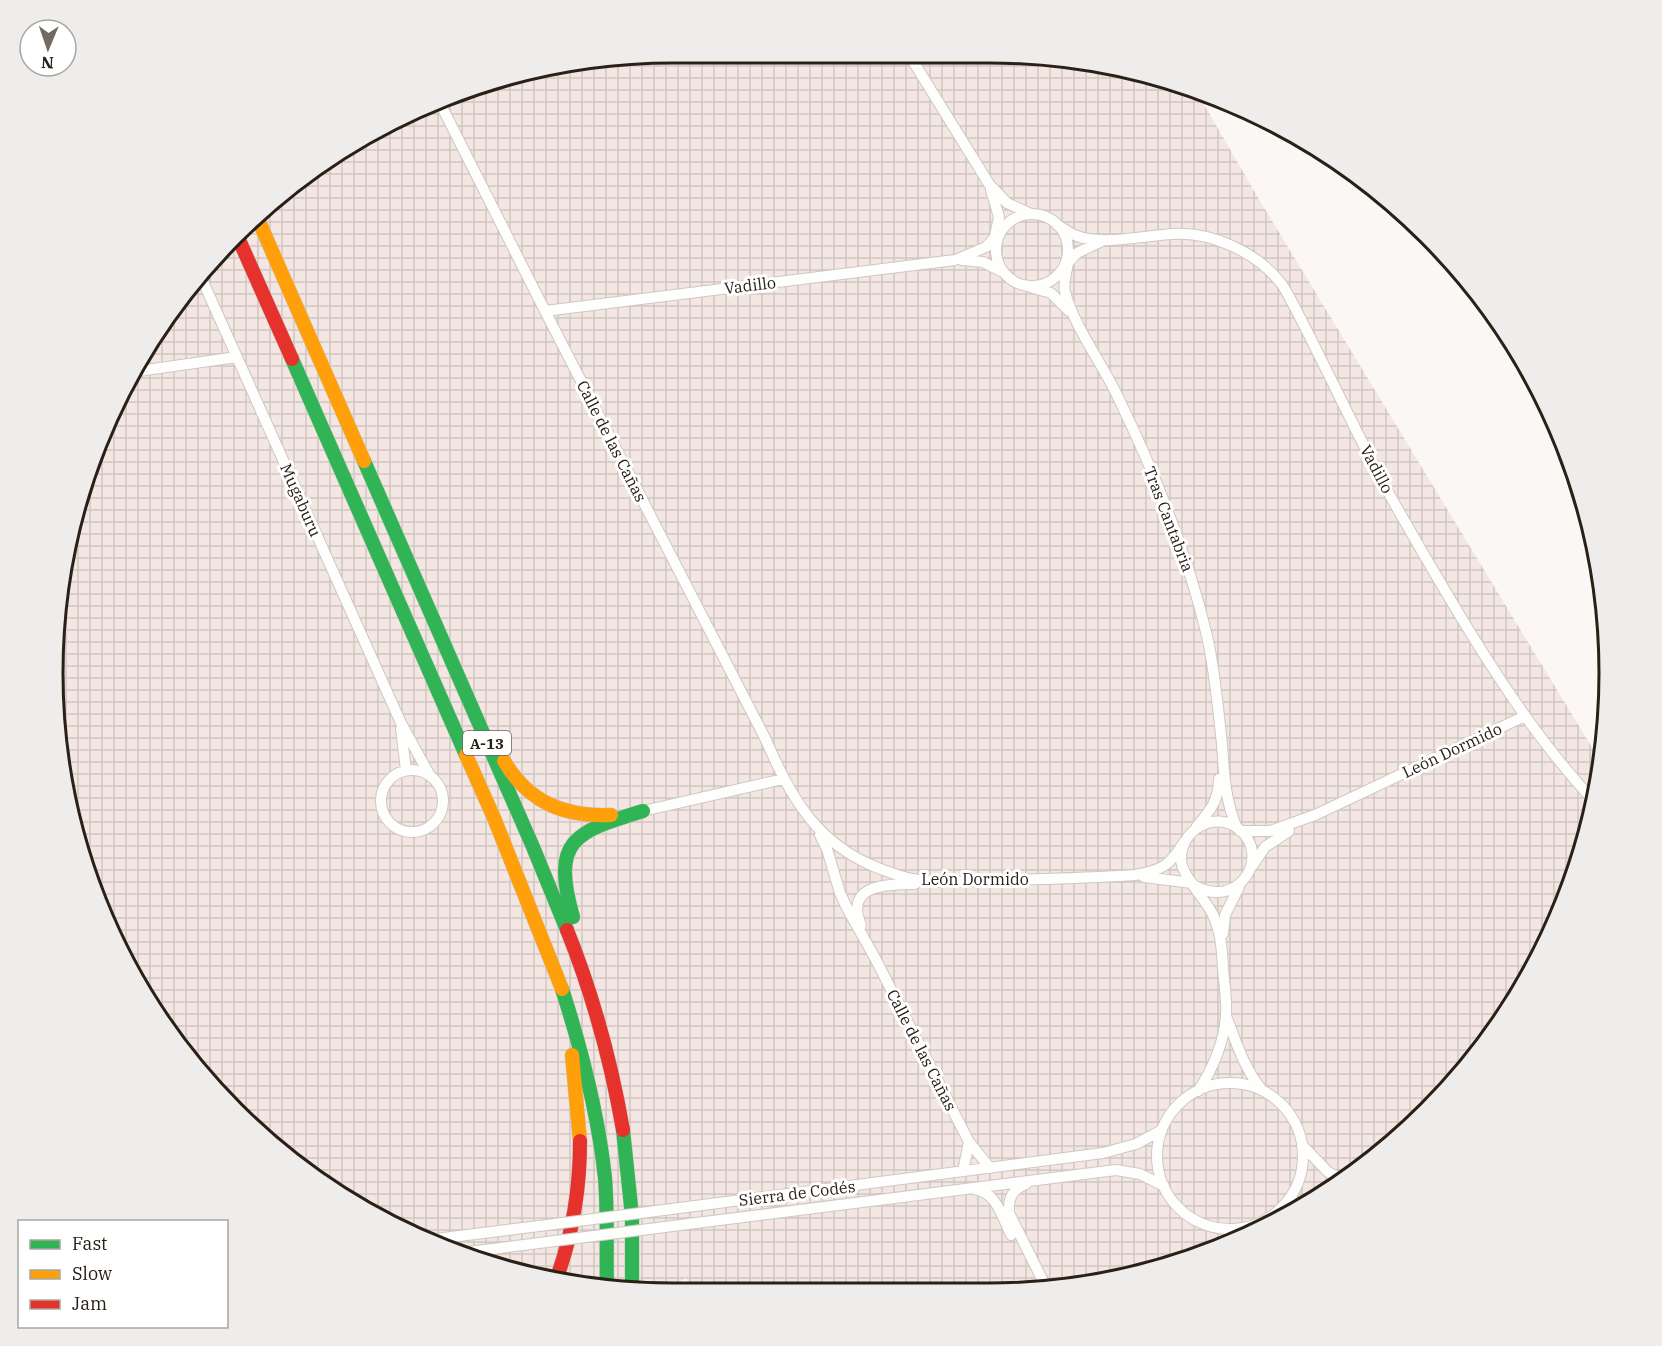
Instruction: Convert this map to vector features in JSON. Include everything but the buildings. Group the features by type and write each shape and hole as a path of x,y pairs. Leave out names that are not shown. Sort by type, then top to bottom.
{"highway":[{"name":"A-13","path":"260,224 572,940 589,989 614,1086 628,1174 633,1240 632,1282"},
{"name":"A-13","path":"241,243 495,818 562,991 584,1058 599,1130 605,1180 607,1279"},
{"path":"437,629 465,672 506,765 525,789 542,801 574,814 596,817 643,811"},
{"path":"614,1086 616,1062 613,1044 598,988 569,906 563,872 566,853 576,839 589,829 643,811"},
{"path":"559,1272 572,1229 578,1192 581,1141 578,1092 562,991"}],"street":[{"path":"914,63 989,184 997,205 999,217 994,240 999,263 1004,273"},
{"name":"Calle de las Cañas","path":"442,108 765,738 783,779"},
{"path":"989,184 1007,203 1050,219 1078,237 1108,239"},
{"path":"955,260 980,252 1010,222 1020,216 1032,214"},
{"path":"1057,225 1068,245 1064,291 1073,315"},
{"path":"996,252 997,240 1002,230"},
{"name":"Vadillo","path":"1108,239 1177,233 1203,236 1233,246 1262,265 1280,282 1382,481 1425,558 1525,716 1567,772 1587,793"},
{"path":"1024,285 1035,286 1047,283 1056,277 1066,262 1077,253 1108,239"},
{"path":"955,260 983,262 1013,280 1051,293 1073,315"},
{"name":"Vadillo","path":"545,311 955,260"},
{"name":"Mugaburu","path":"204,283 401,723"},
{"name":"Tras Cantabria","path":"1073,315 1126,414 1156,479 1195,588 1207,638 1221,737 1226,793 1230,812 1239,829"},
{"path":"144,370 237,357"},
{"name":"León Dormido","path":"1239,829 1270,831 1314,815 1525,716"},
{"path":"401,723 406,770"},
{"path":"401,723 429,774 442,790 443,809 433,825 422,831 405,832 395,828 387,820 381,804 383,789 396,774 406,770 418,770 429,774"},
{"name":"Tras Cantabria","path":"1194,830 1210,812 1218,796 1221,737"},
{"path":"643,811 783,779"},
{"name":"León Dormido","path":"783,779 812,824 828,839 863,862 910,879 942,882 1135,875 1166,867 1184,842"},
{"name":"León Dormido","path":"1246,877 1272,840 1314,815"},
{"path":"1221,943 1212,913 1185,874 1181,864 1184,842 1194,830 1204,824 1215,822 1227,823 1239,829 1250,846 1251,865 1246,877 1232,897 1225,915 1221,943 1226,1015 1239,1054 1262,1090"},
{"name":"Calle de las Cañas","path":"812,824 827,849 840,894 969,1142 990,1168"},
{"name":"León Dormido","path":"1135,875 1194,884"},
{"path":"1194,884 1212,892 1221,892 1237,886 1246,877"},
{"name":"Calle de las Cañas","path":"875,958 858,918 860,898 880,885 942,882"},
{"path":"1198,1090 1217,1055 1226,1015"},
{"path":"1243,1227 1223,1228 1207,1224 1187,1214 1175,1203 1164,1186 1158,1164 1158,1145 1162,1130 1178,1105 1198,1090 1230,1083 1248,1086 1262,1090 1276,1099 1288,1112 1297,1127 1303,1161 1293,1193 1284,1205 1274,1212"},
{"name":"Sierra de Codés","path":"443,1238 1120,1150 1137,1144 1162,1130"},
{"path":"963,1171 969,1142"},
{"path":"1302,1145 1334,1176"},
{"name":"Sierra de Codés","path":"477,1251 1116,1170 1140,1174 1164,1186"},
{"path":"1036,1180 1013,1191 1008,1203 1009,1213 1043,1281"},
{"path":"968,1189 982,1190 993,1199 1036,1281"},
{"path":"1284,1205 1288,1204"}],"shaded area":[{"path":"989,63 1069,68 1108,75 1147,84 1202,102 1260,201 1594,751 1578,831 1553,906 1536,943 1496,1012 1448,1075 1420,1104 1391,1132 1328,1180 1259,1220 1222,1237 1147,1262 1069,1278 1029,1282 689,1283 686,1278 678,1283 633,1282 554,1271 477,1251 403,1220 334,1180 271,1132 214,1075 166,1012 126,943 95,869 75,792 64,713 64,633 68,593 84,515 109,440 126,403 166,334 214,271 271,214 334,166 368,145 440,109 477,95 554,75 633,64"}],"traffic: fast":[{"path":"292,359 466,755"},
{"path":"364,461 567,930"},
{"path":"573,917 565,871 567,855 574,843 585,833 600,826 643,811"},
{"path":"562,989 588,1082 602,1154 605,1178 607,1279"},
{"path":"623,1130 632,1216 632,1282"}],"traffic: slow":[{"path":"260,224 364,461"},
{"path":"466,755 494,818 562,989"},
{"path":"504,761 524,787 549,804 578,813 611,815"},
{"path":"572,1055 580,1141"}],"traffic: jam":[{"path":"241,243 292,359"},
{"path":"567,930 600,1028 623,1130"},
{"path":"559,1272 574,1212 579,1177 580,1141"}]}
